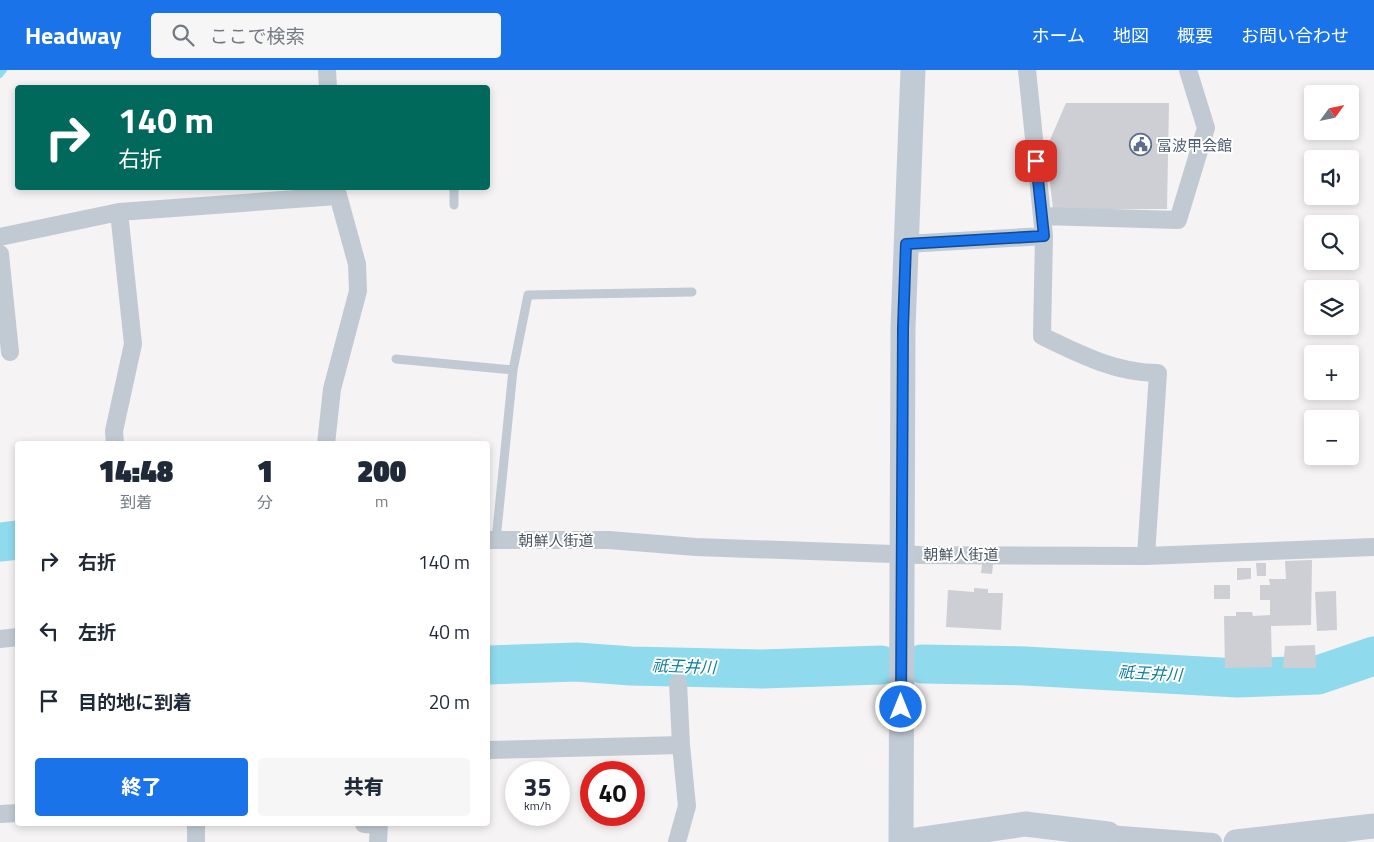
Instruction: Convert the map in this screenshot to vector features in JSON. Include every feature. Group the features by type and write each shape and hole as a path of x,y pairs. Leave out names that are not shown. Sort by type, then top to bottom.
{"street":[{"path":"328,70 328,85"},
{"path":"913,70 903,328 901,842 1025,824 1109,838 1213,842"},
{"path":"1027,70 1044,236 1042,336 1088,359 1139,373 1158,374 1146,556"},
{"path":"1042,216 1178,220 1206,128 1188,70"},
{"path":"0,236 118,212 337,192 358,264 358,291 332,389 326,441"},
{"path":"116,441 114,431 133,344 118,212"},
{"path":"906,244 1044,236"},
{"path":"0,254 10,352"},
{"name":"朝鮮人街道","path":"492,540 609,540 696,548 920,555 1146,556 1374,547"},
{"path":"0,639 15,638"},
{"path":"677,842 687,806 681,745 678,683"},
{"path":"490,750 681,745"},
{"path":"0,814 15,813"},
{"path":"196,826 196,842"},
{"path":"1236,842 1374,826"}],"lane":[{"path":"454,190 454,205"},
{"path":"492,540 513,370 528,295 692,292"},
{"path":"396,359 513,370"}],"building":[{"name":"冨波甲会館","path":"1066,103 1169,103 1167,209 1053,209 1046,149"},
{"path":"1312,560 1311,625 1271,626 1272,667 1225,668 1224,616 1236,616 1236,612 1252,612 1253,616 1270,615 1270,600 1260,600 1260,585 1270,585 1269,579 1286,579 1285,561"},
{"path":"1256,563 1266,563 1266,576 1257,576"},
{"path":"982,564 993,564 992,574 981,573"},
{"path":"1237,568 1251,568 1251,579 1237,580"},
{"path":"1214,585 1230,585 1230,599 1214,599"},
{"path":"974,588 988,589 988,593 1003,593 1001,630 946,627 948,590 974,592"},
{"path":"1336,591 1337,630 1317,631 1315,592"},
{"path":"1315,645 1316,668 1283,668 1285,646"}],"waterway":[{"path":"0,75 4,70"},
{"name":"祇王井川","path":"0,542 15,540"},
{"name":"祇王井川","path":"922,664 1025,666 1237,678 1318,675 1374,656"},
{"name":"祇王井川","path":"490,665 577,662 631,666 762,669 881,665"}],"place":[{"name":"冨波甲会館","path":"1141,145"}],"route":[{"path":"901,707 903,328 906,244 1044,236 1036,161"}]}
